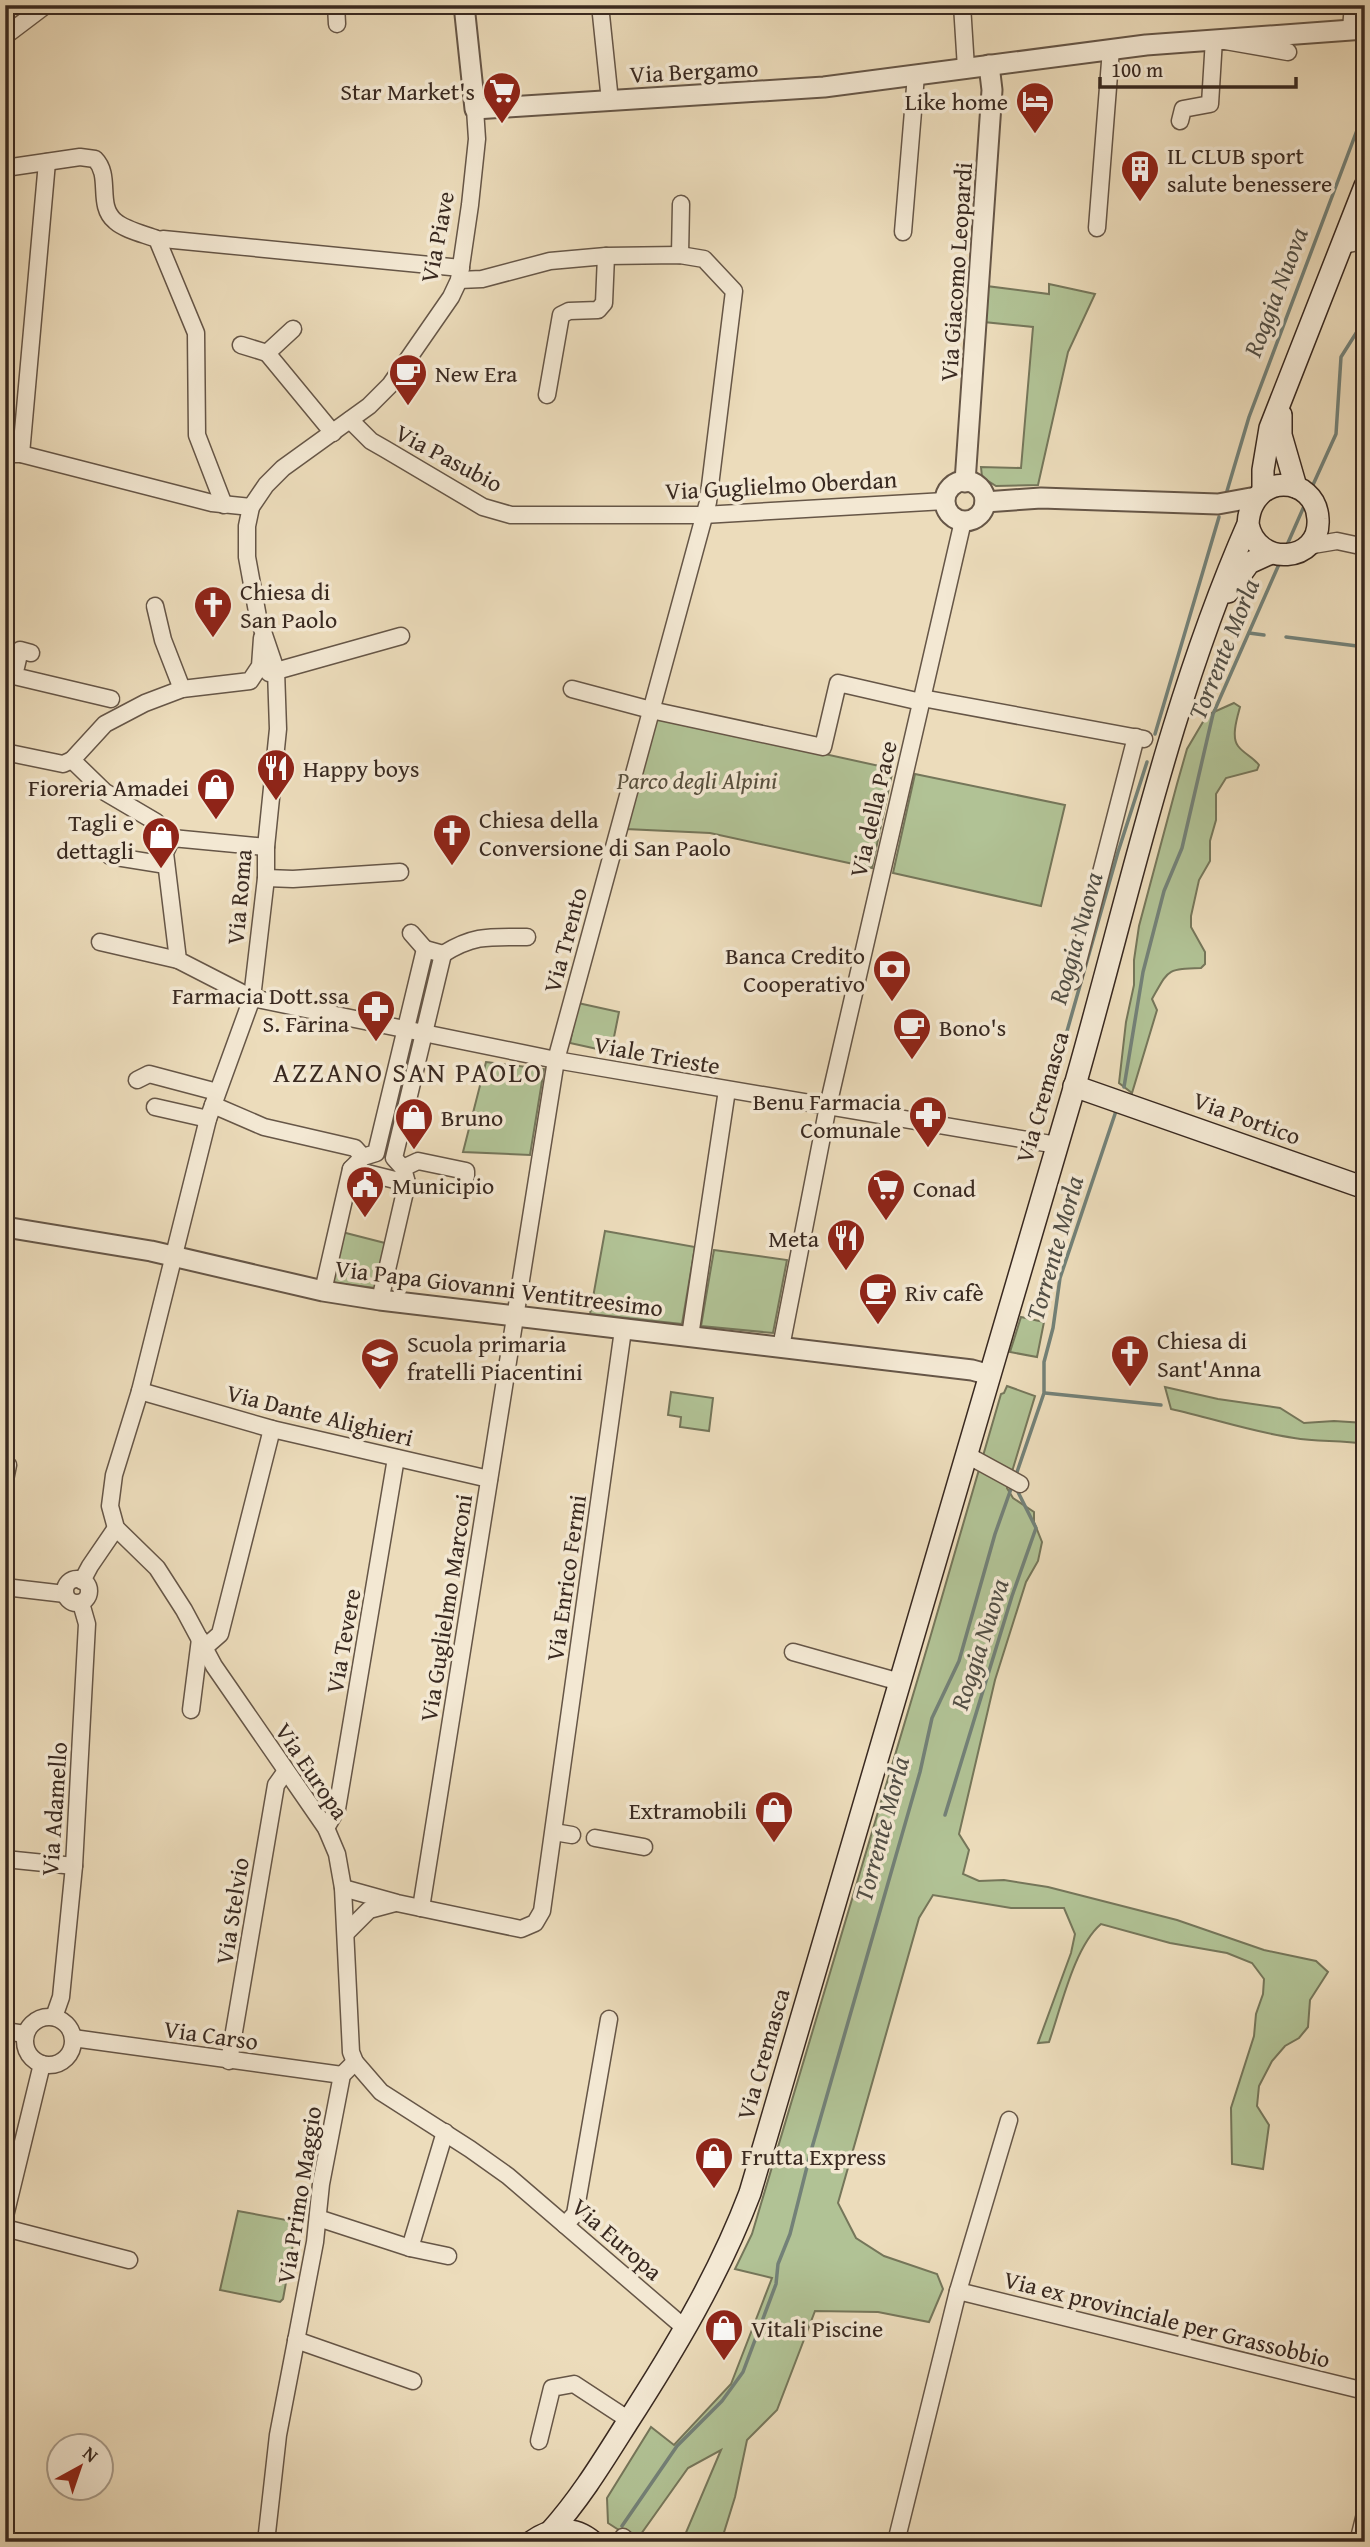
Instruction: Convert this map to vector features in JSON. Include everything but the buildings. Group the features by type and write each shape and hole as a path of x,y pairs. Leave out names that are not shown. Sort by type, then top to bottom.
{"main road":[{"name":"Via Cremasca","path":"541,2537 572,2507 686,2329 732,2238 750,2193 1064,1123 1167,747 1203,633 1254,506 1270,428 1365,186"},
{"name":"Via Cremasca","path":"1203,633 1236,578 1250,563 1285,552 1314,537 1318,526 1317,511 1305,494 1281,435 1282,403"},
{"path":"1285,552 1256,542 1254,506 1282,485 1305,494"},
{"name":"Via Portico","path":"1074,1086 1365,1188"},
{"path":"1064,1123 1078,1110 1093,1102 1111,1098"},
{"name":"Via Cremasca","path":"592,2478 586,2511 594,2542"},
{"path":"541,2537 575,2532 594,2542"}],"street":[{"path":"336,5 337,24"},
{"name":"Via Piave","path":"251,507 266,485 283,468 350,420 390,385 440,314 460,274 477,139 464,5"},
{"path":"600,5 610,101"},
{"path":"962,5 966,68"},
{"path":"1353,5 1358,29"},
{"path":"5,36 43,6"},
{"name":"Via Bergamo","path":"475,109 824,87 1111,49 1214,38 1358,29"},
{"path":"1180,121 1183,109 1210,104 1214,38"},
{"name":"Via Bergamo","path":"1214,38 1288,52"},
{"path":"1097,228 1111,49"},
{"name":"Via Giacomo Leopardi","path":"965,482 992,90 989,65"},
{"path":"903,232 916,75"},
{"path":"5,168 80,157 94,159 103,171 108,215 120,225 160,239 460,274 482,279 550,261 606,256 680,255 681,204"},
{"path":"47,162 13,454 224,505 251,507 247,526 251,586 276,670"},
{"path":"1340,246 1353,243 1365,233"},
{"path":"160,239 196,333 197,435 224,505"},
{"name":"Via Trento","path":"515,1316 556,1060 708,502 734,291 704,259 680,255"},
{"path":"548,395 561,315 569,311 598,310 604,303 606,256"},
{"path":"267,352 293,329"},
{"path":"240,345 267,352 333,433"},
{"name":"Via Pasubio","path":"350,420 371,441 483,507 512,515 620,515"},
{"path":"965,482 979,488 985,502 979,516 963,521 949,513 945,501 953,486 965,482"},
{"path":"985,502 1041,498 1254,506"},
{"name":"Via Guglielmo Oberdan","path":"620,515 703,516 945,501"},
{"name":"Via della Pace","path":"781,1347 828,1107 963,521"},
{"path":"1318,526 1337,541"},
{"path":"1285,552 1337,541 1365,547"},
{"path":"155,606 163,640 182,689"},
{"path":"250,681 260,666 261,625"},
{"path":"5,752 63,764 72,760 105,724 145,703 182,689 250,681 276,670 401,636"},
{"path":"31,653 20,650 14,676 58,681 111,699 145,703"},
{"name":"Via Roma","path":"175,1256 213,1106 252,998 266,878 266,847 278,729 276,670"},
{"path":"572,689 651,710 822,747 838,683 1141,738 1117,813 1073,981"},
{"path":"105,724 111,699"},
{"path":"72,760 105,792 156,822 173,838 266,847"},
{"path":"173,838 165,853 178,960"},
{"path":"110,856 166,865"},
{"path":"266,878 293,880 400,872"},
{"path":"411,933 425,949 443,954"},
{"path":"380,1300 423,1033 443,954 478,937 527,937"},
{"name":"Viale Trieste","path":"100,942 178,960 252,998 556,1060 1057,1145"},
{"path":"323,1291 351,1169 370,1155 425,949"},
{"path":"137,1080 149,1074 213,1106 264,1127 355,1148 401,1170"},
{"path":"690,1336 727,1090"},
{"path":"155,1107 213,1106"},
{"path":"351,1169 401,1170 418,1161 467,1171 466,1176"},
{"name":"Via Papa Giovanni Ventitreesimo","path":"5,1227 175,1256 323,1291 380,1300 972,1370 989,1375"},
{"path":"82,1581 116,1528 110,1506 114,1475 140,1391 175,1256"},
{"name":"Via Guglielmo Marconi","path":"421,1908 515,1316"},
{"name":"Via Enrico Fermi","path":"343,1888 397,1903 521,1928 535,1923 542,1911 623,1330"},
{"name":"Via Dante Alighieri","path":"140,1391 272,1429 489,1479"},
{"path":"191,1710 202,1644 220,1634 272,1429"},
{"path":"967,1455 1020,1484"},
{"name":"Via Tevere","path":"326,1828 337,1809 396,1458"},
{"name":"Via Europa","path":"116,1528 157,1568 184,1610 214,1667 326,1828 337,1854 343,1888 351,2052 355,2062 382,2092 508,2176 686,2329"},
{"path":"74,1580 82,1581 89,1588 88,1597 81,1603 71,1602 65,1594 66,1585 74,1580"},
{"path":"5,1587 65,1594"},
{"name":"Via Adamello","path":"54,2017 61,1997 74,1866 87,1625 81,1603"},
{"path":"793,1652 900,1682"},
{"name":"Via Stelvio","path":"229,2061 275,1785 286,1771"},
{"path":"554,1832 572,1835"},
{"path":"595,1838 644,1847"},
{"path":"5,1859 74,1866"},
{"path":"346,1933 369,1910 384,1904 397,1903"},
{"path":"47,2016 54,2017 67,2024 73,2038 73,2046 65,2059 58,2064 42,2064 30,2056 24,2041 25,2034 33,2021 47,2016"},
{"path":"565,2225 575,2214 608,2019"},
{"path":"5,2031 25,2034"},
{"name":"Via Carso","path":"73,2038 342,2075"},
{"name":"Via Primo Maggio","path":"266,2542 278,2435 318,2218 321,2184 342,2075 355,2062"},
{"path":"5,2216 42,2064"},
{"path":"896,2542 958,2291 1009,2120"},
{"path":"410,2248 445,2132"},
{"path":"318,2218 410,2248 448,2256"},
{"path":"5,2228 129,2260"},
{"name":"Via ex provinciale per Grassobbio","path":"958,2291 1365,2392"},
{"path":"296,2340 414,2381"},
{"path":"539,2441 552,2388 574,2384 629,2420"},
{"path":"1358,2542 1365,2514"}],"green space":[{"path":"1049,284 1095,294 1068,352 1038,485 996,486 982,477 981,467 1021,468 1033,327 984,322 986,286 1049,294"},
{"path":"1234,703 1240,707 1235,727 1236,742 1240,749 1259,765 1257,770 1226,778 1216,794 1216,820 1210,841 1210,861 1199,880 1191,916 1191,927 1205,952 1205,964 1201,968 1181,969 1170,973 1152,999 1157,1010 1132,1093 1119,1083 1126,1022 1134,985 1134,960 1139,926 1187,749 1207,715"},
{"name":"Parco degli Alpini","path":"656,717 893,769 872,868 710,833 626,829"},
{"path":"915,774 1065,805 1041,906 893,873"},
{"path":"578,1003 619,1012 611,1052 570,1043"},
{"path":"486,1062 544,1069 530,1155 463,1152"},
{"path":"605,1231 695,1247 682,1324 590,1314"},
{"path":"342,1232 385,1243 375,1288 330,1282"},
{"path":"714,1250 787,1260 773,1333 701,1326"},
{"path":"1021,1317 1044,1322 1037,1357 1010,1352"},
{"path":"1007,1386 1035,1396 1007,1488 1013,1498 1034,1512 1034,1522 1042,1542 1038,1561 1026,1582 995,1680 959,1834 969,1850 963,1874 979,1881 1004,1880 1048,1887 1177,1920 1264,1950 1316,1961 1328,1972 1310,2000 1308,2027 1272,2061 1259,2086 1257,2106 1269,2125 1263,2169 1232,2164 1231,2108 1254,2036 1256,2014 1263,1994 1264,1979 1252,1963 1227,1953 1170,1943 1101,1924 1083,1947 1076,1962 1049,2042 1038,2043 1071,1953 1075,1934 1064,1908 1011,1908 933,1895 919,1918 838,2203 856,2238 884,2256 937,2274 943,2289 929,2322 878,2312 815,2311 777,2410 747,2440 735,2497 721,2542 682,2542 721,2450 688,2468 636,2541 608,2523 607,2498 651,2427 674,2445 731,2384 772,2278 735,2269 752,2234 1001,1394"},
{"path":"1165,1387 1218,1399 1280,1408 1304,1423 1365,1423 1365,1444 1278,1435 1171,1409"},
{"path":"671,1392 713,1398 709,1431 680,1427 681,1417 668,1415"},
{"path":"238,2211 297,2222 283,2299 280,2302 220,2290"}],"waterway":[{"name":"Roggia Nuova","path":"1227,491 1249,417 1365,109"},
{"name":"Torrente Morla","path":"1312,487 1336,434 1341,357 1365,319"},
{"name":"Torrente Morla","path":"1287,545 1305,504"},
{"name":"Roggia Nuova","path":"1155,734 1219,517"},
{"name":"Torrente Morla","path":"1124,1087 1143,972 1164,891 1182,848 1213,714 1280,562"},
{"path":"1249,633 1264,635"},
{"path":"1286,637 1365,647"},
{"name":"Roggia Nuova","path":"1040,1126 1118,852 1147,762"},
{"name":"Torrente Morla","path":"1016,1475 1044,1393 1044,1362 1053,1328 1060,1278 1116,1111"},
{"path":"1045,1393 1161,1405"},
{"name":"Torrente Morla","path":"622,2526 677,2446 722,2401 743,2372 776,2284 778,2264 790,2234 811,2151 920,1772 932,1718 959,1661 995,1534 1012,1486"},
{"name":"Roggia Nuova","path":"945,1815 1012,1596 1036,1528 1017,1490"}],"place":[{"name":"Star Market's","path":"502,125"},
{"name":"Like home","path":"1035,135"},
{"name":"IL CLUB sport salute benessere","path":"1140,203"},
{"name":"New Era","path":"408,407"},
{"name":"Chiesa di San Paolo","path":"213,639"},
{"name":"Happy boys","path":"276,802"},
{"name":"Fioreria Amadei","path":"216,821"},
{"name":"Chiesa della Conversione di San Paolo","path":"452,867"},
{"name":"Tagli e dettagli","path":"161,870"},
{"name":"Banca Credito Cooperativo","path":"892,1003"},
{"name":"Farmacia Dott.ssa S. Farina","path":"376,1043"},
{"name":"Bono's","path":"912,1061"},
{"name":"Benu Farmacia Comunale","path":"928,1149"},
{"name":"Bruno","path":"414,1151"},
{"name":"Municipio","path":"365,1219"},
{"name":"Conad","path":"886,1222"},
{"name":"Meta","path":"846,1272"},
{"name":"Riv cafè","path":"878,1326"},
{"name":"Chiesa di Sant'Anna","path":"1130,1388"},
{"name":"Scuola primaria fratelli Piacentini","path":"380,1391"},
{"name":"Extramobili","path":"774,1844"},
{"name":"Frutta Express","path":"714,2190"},
{"name":"Vitali Piscine","path":"724,2362"}],"district":[{"name":"AZZANO SAN PAOLO","path":"408,1071"}]}
